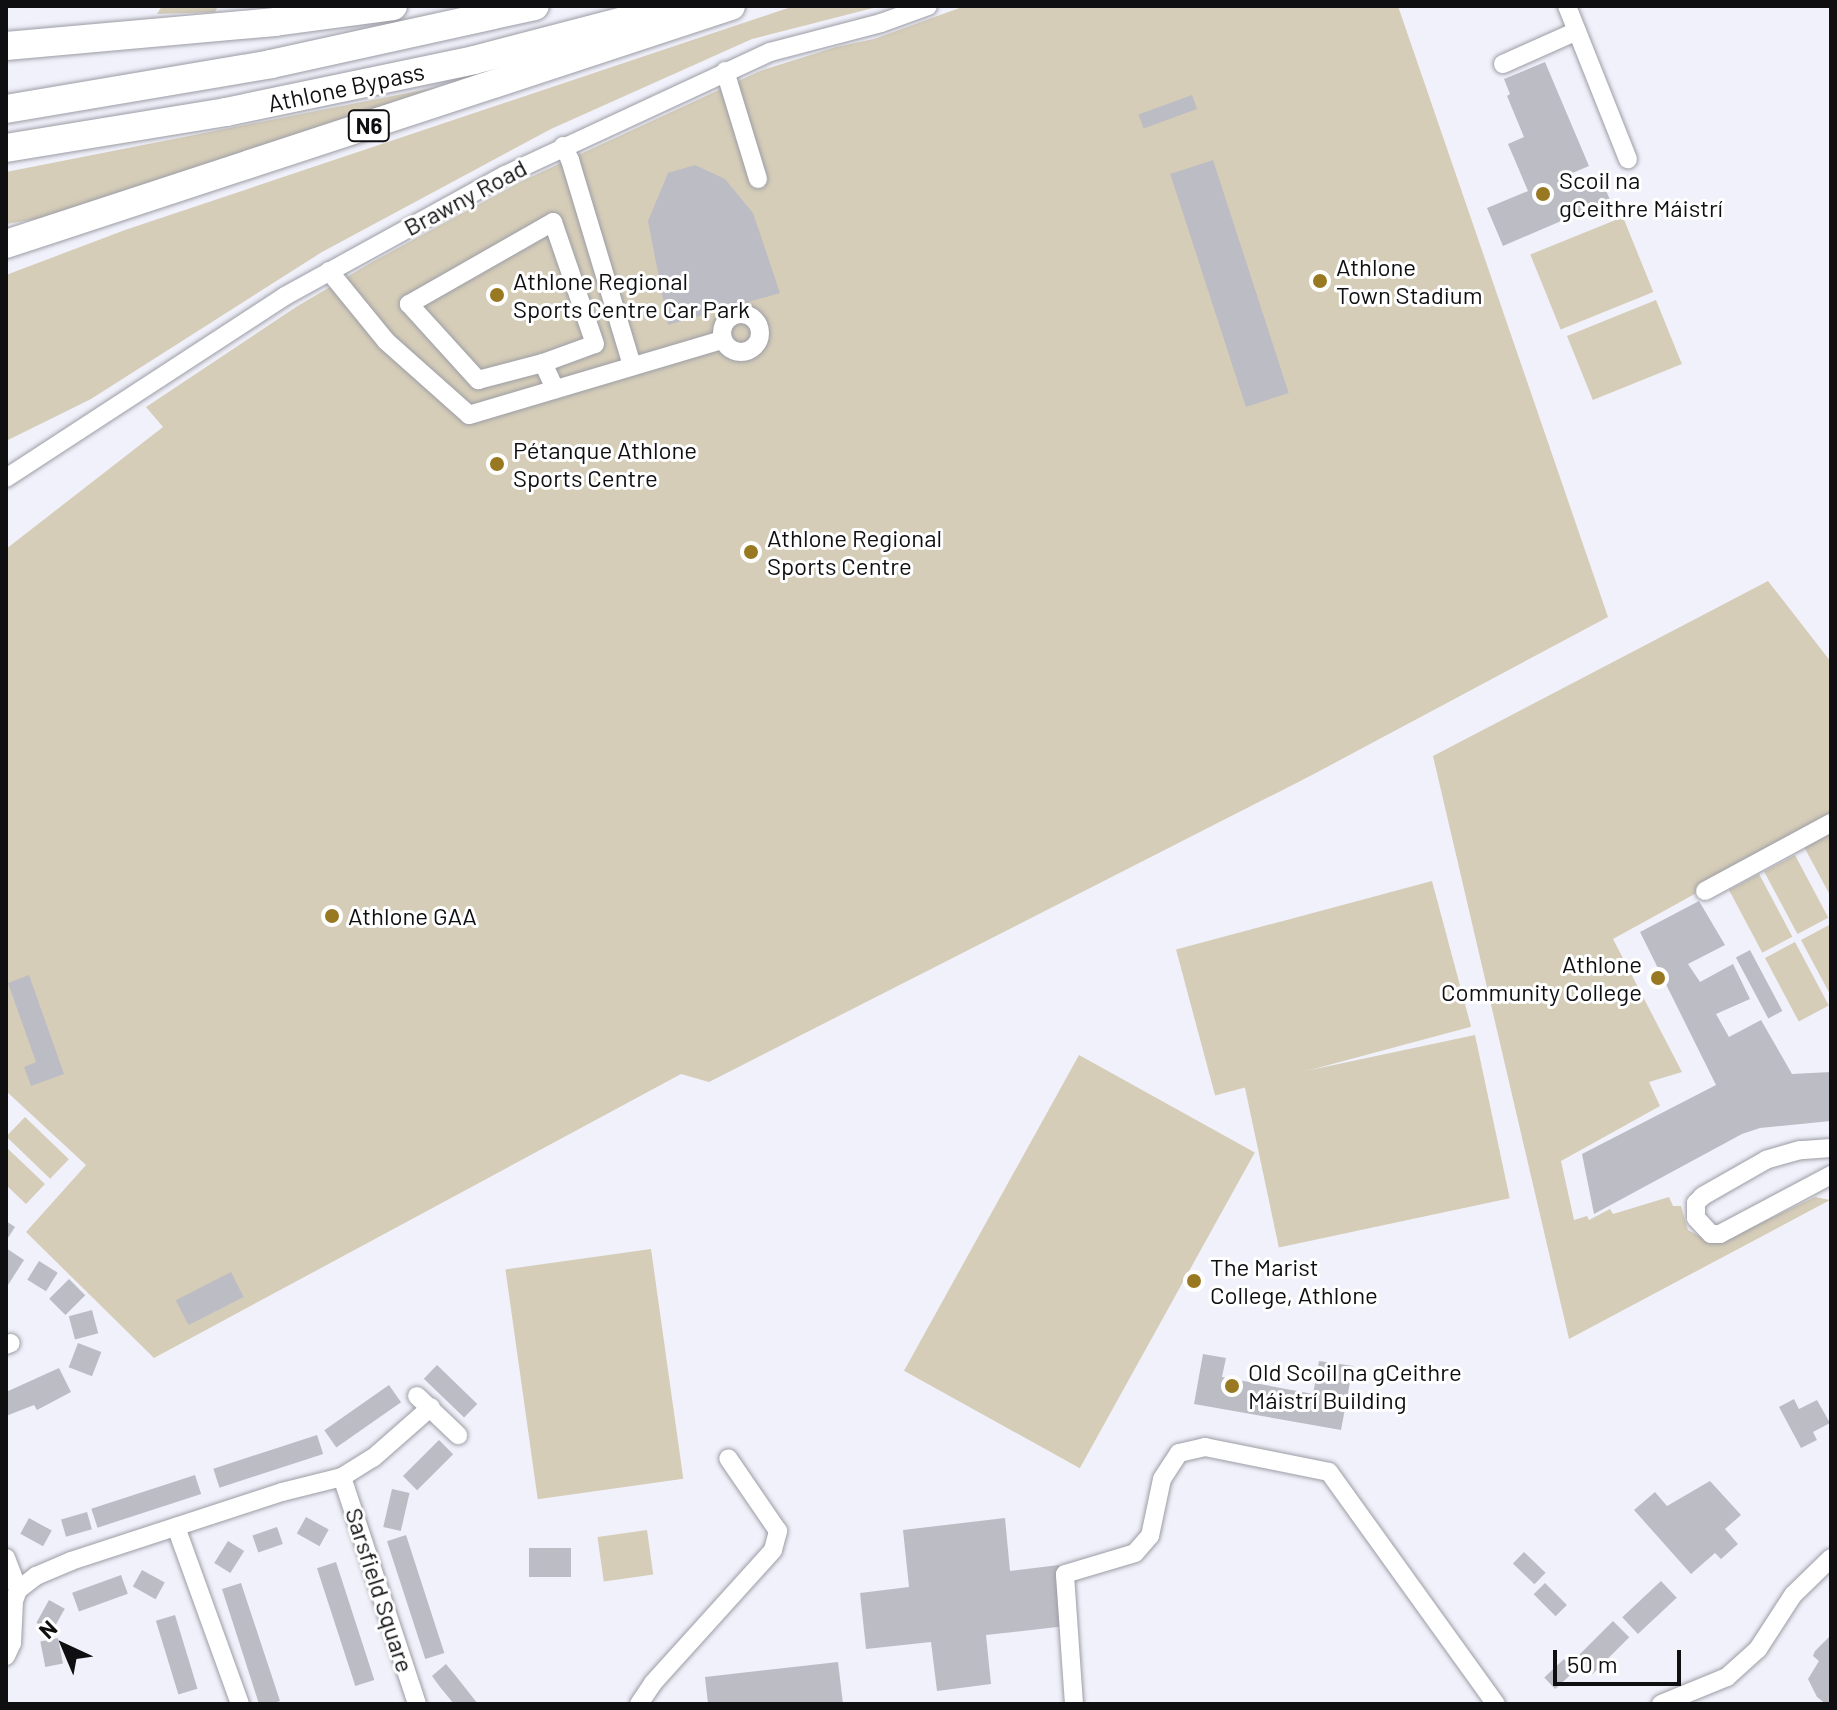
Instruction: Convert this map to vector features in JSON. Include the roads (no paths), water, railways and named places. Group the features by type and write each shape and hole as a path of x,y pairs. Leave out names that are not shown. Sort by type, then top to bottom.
{"highway":[{"path":"6,46 275,22 393,6"},
{"name":"Athlone Bypass","path":"6,109 271,64 535,6"},
{"name":"Athlone Bypass","path":"6,148 226,112 474,60 681,6"},
{"name":"N6","path":"6,244 731,6"}],"street":[{"name":"Brawny Road","path":"6,478 329,271 563,146 725,71 785,47 881,23 928,6"},
{"path":"1567,6 1628,159"},
{"path":"1503,64 1577,31"},
{"path":"725,71 758,179"},
{"path":"563,146 570,160 632,365"},
{"path":"553,222 595,344 543,363 478,380 409,304 553,222"},
{"path":"329,271 386,341 469,415 723,340"},
{"path":"576,289 606,281"},
{"path":"543,363 555,389"},
{"name":"Brawny Road","path":"6,468 35,458"},
{"path":"1705,891 1831,823"},
{"path":"1831,1148 1800,1150 1766,1160 1725,1181 1696,1203 1696,1218 1711,1234 1720,1234 1831,1175"},
{"name":"Sarsfield Square","path":"18,1590 57,1566 282,1492 342,1477 373,1458 424,1402 458,1435"},
{"path":"1074,1704 1065,1574 1135,1553 1150,1536 1162,1479 1179,1453 1205,1447 1329,1472 1496,1704"},
{"path":"639,1704 653,1683 773,1550 778,1531 728,1458"},
{"name":"Sarsfield Square","path":"342,1477 417,1704"},
{"path":"176,1527 240,1704"},
{"path":"6,1558 18,1590 14,1601 12,1643 6,1656"},
{"path":"1661,1704 1727,1677 1758,1649 1793,1595 1831,1558"}],"place":[{"name":"Scoil na gCeithre Máistrí","path":"1543,194"},
{"name":"Athlone Town Stadium","path":"1320,281"},
{"name":"Athlone Regional Sports Centre Car Park","path":"497,295"},
{"name":"Pétanque Athlone Sports Centre","path":"497,464"},
{"name":"Athlone Regional Sports Centre","path":"751,552"},
{"name":"Athlone GAA","path":"332,916"},
{"name":"Athlone Community College","path":"1658,978"},
{"name":"The Marist College, Athlone","path":"1194,1281"},
{"name":"Old Scoil na gCeithre Máistrí Building","path":"1232,1386"}]}
